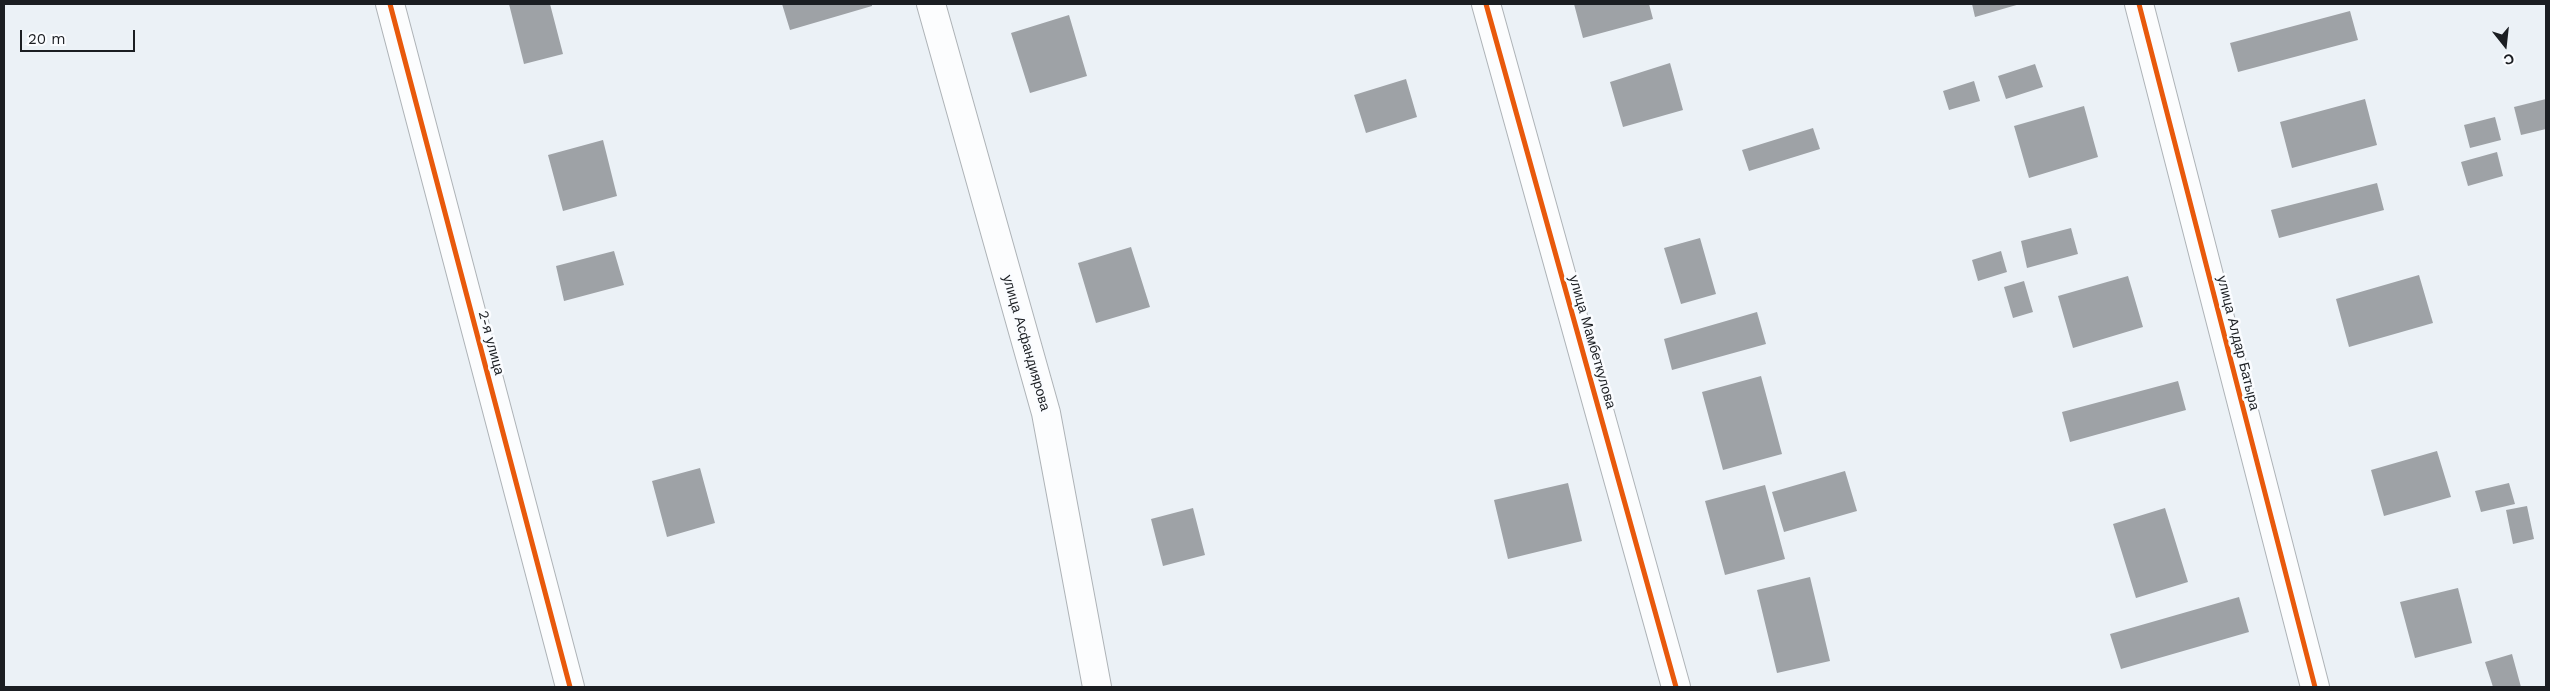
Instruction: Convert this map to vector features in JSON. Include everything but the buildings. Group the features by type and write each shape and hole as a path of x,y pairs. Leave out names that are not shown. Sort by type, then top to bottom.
{"street":[{"name":"2-я улица","path":"390,4 570,687"},
{"name":"улица Асфандиярова","path":"931,4 1046,413 1097,687"},
{"name":"улица Мамбеткулова","path":"1486,4 1676,687"},
{"name":"улица Алдар Батыра","path":"2139,4 2315,687"}],"cycle path":[{"path":"390,4 570,687"},
{"path":"1486,4 1676,687"},
{"path":"2139,4 2315,687"}]}
